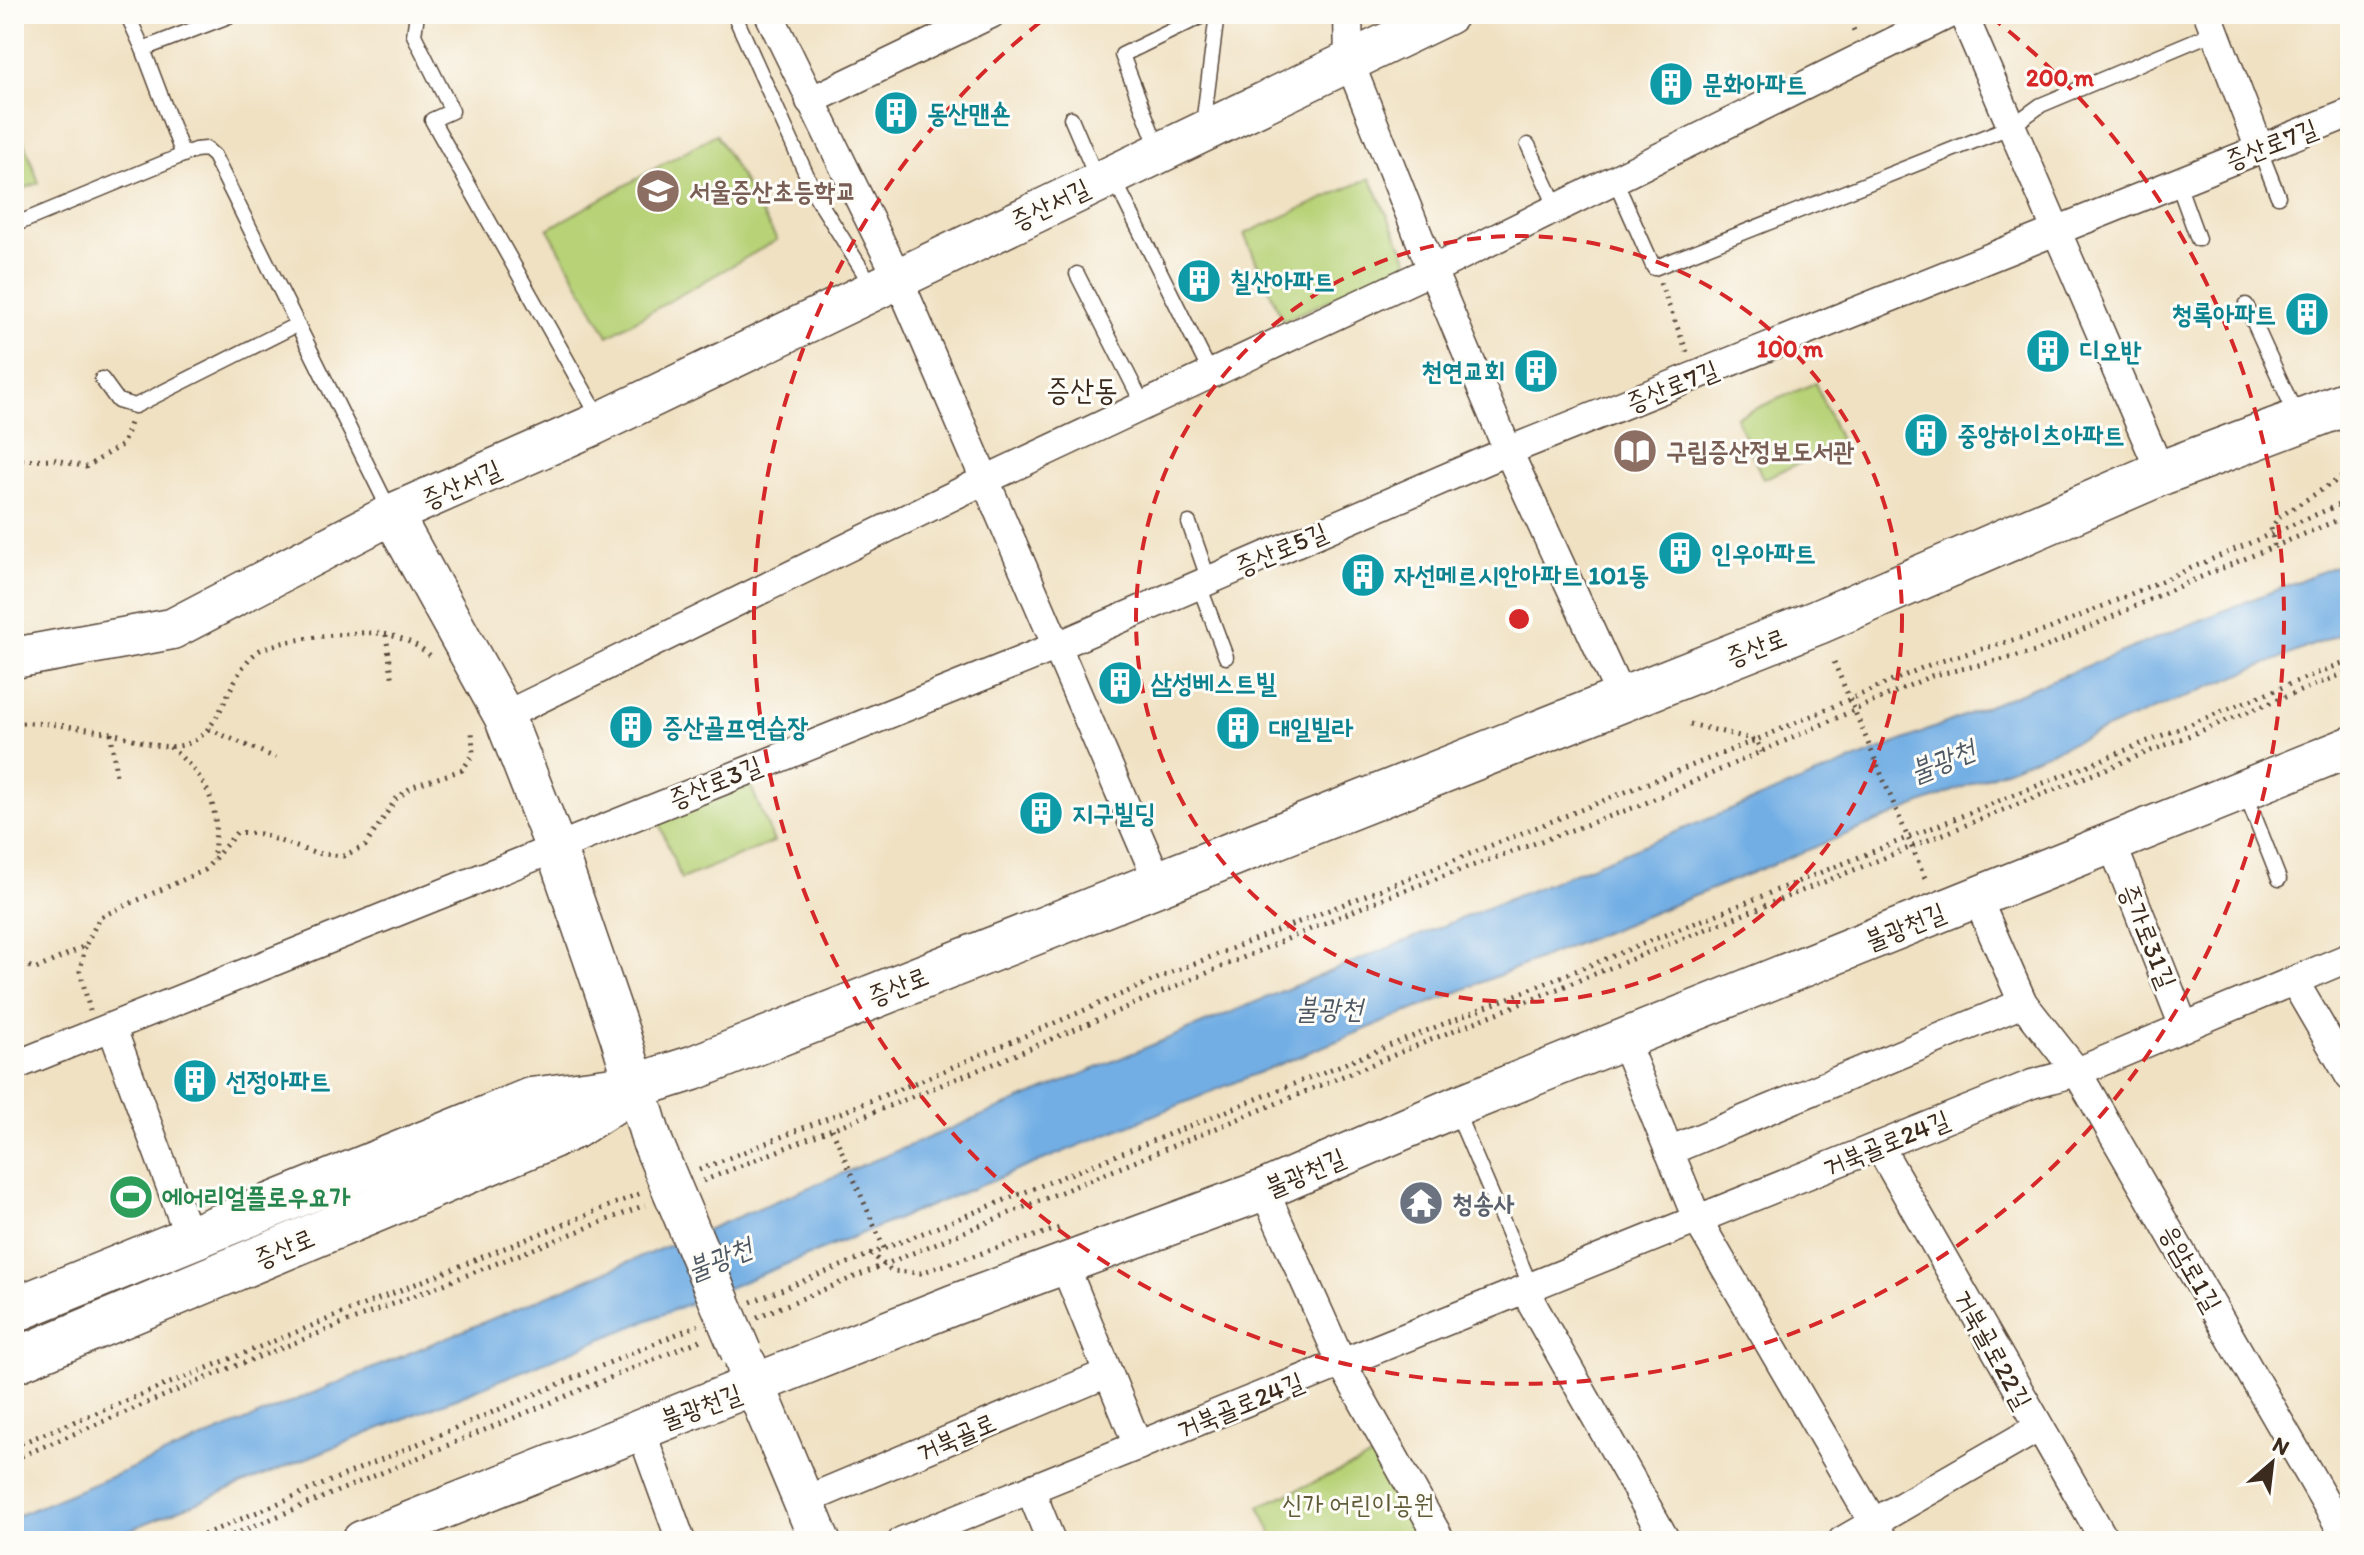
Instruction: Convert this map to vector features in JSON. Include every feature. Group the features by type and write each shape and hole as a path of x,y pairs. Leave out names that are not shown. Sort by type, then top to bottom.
{"main road":[{"name":"증산로","path":"14,1310 531,1100 636,1086 693,1068 1158,881 1818,622 2161,473 2350,402"},
{"name":"증산로","path":"14,1361 575,1126 636,1086"}],"street":[{"path":"769,14 810,101 886,283 985,480 1158,881"},
{"path":"810,101 991,14"},
{"path":"1348,14 1349,61 1432,270 1508,451 1622,699"},
{"name":"증산서길","path":"14,658 172,629 392,514 601,421 1448,14"},
{"path":"488,720 985,480 1432,270 1949,14"},
{"path":"1963,14 2161,473"},
{"path":"2211,23 2259,147"},
{"name":"증산로7길","path":"1508,451 2350,113"},
{"name":"증산로5길","path":"1055,647 1508,451"},
{"path":"392,514 488,720 555,846 652,1141 820,1541"},
{"name":"증산로3길","path":"14,1066 1055,647"},
{"name":"불광천길","path":"382,1537 640,1428 738,1349 953,1305 1065,1245 1264,1190 1623,1038 2350,747"},
{"name":"증가로31길","path":"2112,844 2184,1027"},
{"name":"응암로1길","path":"1977,898 2023,1003 2077,1072 2346,1529"},
{"path":"2077,1072 2350,957"},
{"path":"2294,981 2350,1077"},
{"path":"1669,1151 2023,1003"},
{"path":"105,1031 190,1239"},
{"path":"1623,1038 1697,1219 1879,1532"},
{"name":"거북골로24길","path":"902,1541 2032,1084 2077,1072"},
{"name":"거북골로22길","path":"1842,1541 1879,1532 2038,1428 1879,1146"},
{"path":"1264,1190 1342,1364 1441,1541"},
{"path":"1065,1245 1108,1373 1138,1446"},
{"path":"1531,1287 1532,1304 1666,1541"},
{"name":"거북골로","path":"804,1501 1108,1373"},
{"path":"640,1428 681,1541"},
{"path":"2038,1428 2105,1541"},
{"path":"1030,1489 1051,1541"}],"lane":[{"path":"127,14 183,155"},
{"path":"143,49 234,14"},
{"path":"417,14 414,35 452,111 432,120 601,421"},
{"path":"734,14 817,198 886,283"},
{"path":"1159,152 1122,55 1206,14"},
{"path":"1203,131 1217,14"},
{"path":"1615,180 1654,268 2012,126 2041,105 2211,23"},
{"path":"1071,118 1211,374"},
{"path":"1528,145 1557,208"},
{"path":"2259,147 2278,196"},
{"path":"14,225 183,155 206,149 214,156 392,514"},
{"path":"2177,181 2198,239"},
{"path":"1077,274 1144,406"},
{"path":"2246,305 2299,422"},
{"path":"102,379 109,394 131,406 146,403 296,325"},
{"path":"1189,523 1226,657"},
{"path":"2244,790 2279,879"},
{"path":"1455,1107 1531,1287"}],"path":[{"path":"1654,268 1696,376"},
{"path":"14,460 53,459 86,467 123,444 129,429 131,406"},
{"path":"2274,546 2270,534 2279,517 2350,472"},
{"path":"690,1173 927,1078 1217,954 1756,740 1931,664 2047,630 2350,500"},
{"path":"689,1187 1386,897 1641,805 1931,676 2035,652 2350,515"},
{"path":"2341,518 2350,536"},
{"path":"14,724 111,733 170,746 184,745 206,735 241,671 257,651 278,642 377,633 419,645 441,665"},
{"path":"386,635 393,682"},
{"path":"742,1306 1386,1045 1882,851 2350,660"},
{"path":"1834,662 1927,883"},
{"path":"218,1541 738,1349 882,1265 2350,671"},
{"path":"105,1031 83,991 80,971 85,946 100,917 205,870 237,832 271,836 343,856 365,846 396,799 413,786 462,770 473,755 488,720"},
{"path":"1690,724 1756,740 1762,752"},
{"path":"209,729 276,758"},
{"path":"111,733 116,776"},
{"path":"170,746 196,769 212,798 217,834 213,860"},
{"path":"14,961 36,969 85,946"},
{"path":"832,1129 884,1248"},
{"path":"14,1446 646,1191"},
{"path":"14,1459 228,1369 660,1199"},
{"path":"870,1253 882,1265 901,1273 920,1273 1065,1245"},
{"path":"189,1541 699,1325"}],"green space":[{"path":"14,114 39,183 14,192"},
{"path":"716,134 777,240 608,336 548,229"},
{"path":"1370,178 1410,264 1283,321 1244,234"},
{"path":"1815,383 1842,445 1763,479 1736,417"},
{"path":"750,784 774,842 681,879 658,820"},
{"name":"신가 어린이공원","path":"1377,1455 1416,1541 1275,1541 1259,1506"}],"water":[{"name":"불광천","path":"2350,560 2350,630 102,1541 14,1541 14,1517 1316,977"}],"place":[{"name":"문화아파트","path":"1671,84"},
{"name":"동산맨숀","path":"896,113"},
{"name":"서울증산초등학교","path":"658,191"},
{"name":"칠산아파트","path":"1199,281"},
{"name":"청록아파트","path":"2307,314"},
{"name":"디오반","path":"2048,351"},
{"name":"천연교회","path":"1536,371"},
{"name":"중앙하이츠아파트","path":"1926,435"},
{"name":"구립증산정보도서관","path":"1635,451"},
{"name":"인우아파트","path":"1680,553"},
{"name":"자선메르시안아파트 101동","path":"1363,575"},
{"name":"삼성베스트빌","path":"1120,683"},
{"name":"증산골프연습장","path":"631,727"},
{"name":"대일빌라","path":"1238,728"},
{"name":"지구빌딩","path":"1041,813"},
{"name":"선정아파트","path":"195,1081"},
{"name":"에어리얼플로우요가","path":"131,1197"},
{"name":"청송사","path":"1421,1203"}],"district":[{"name":"증산동","path":"1082,389"}]}
